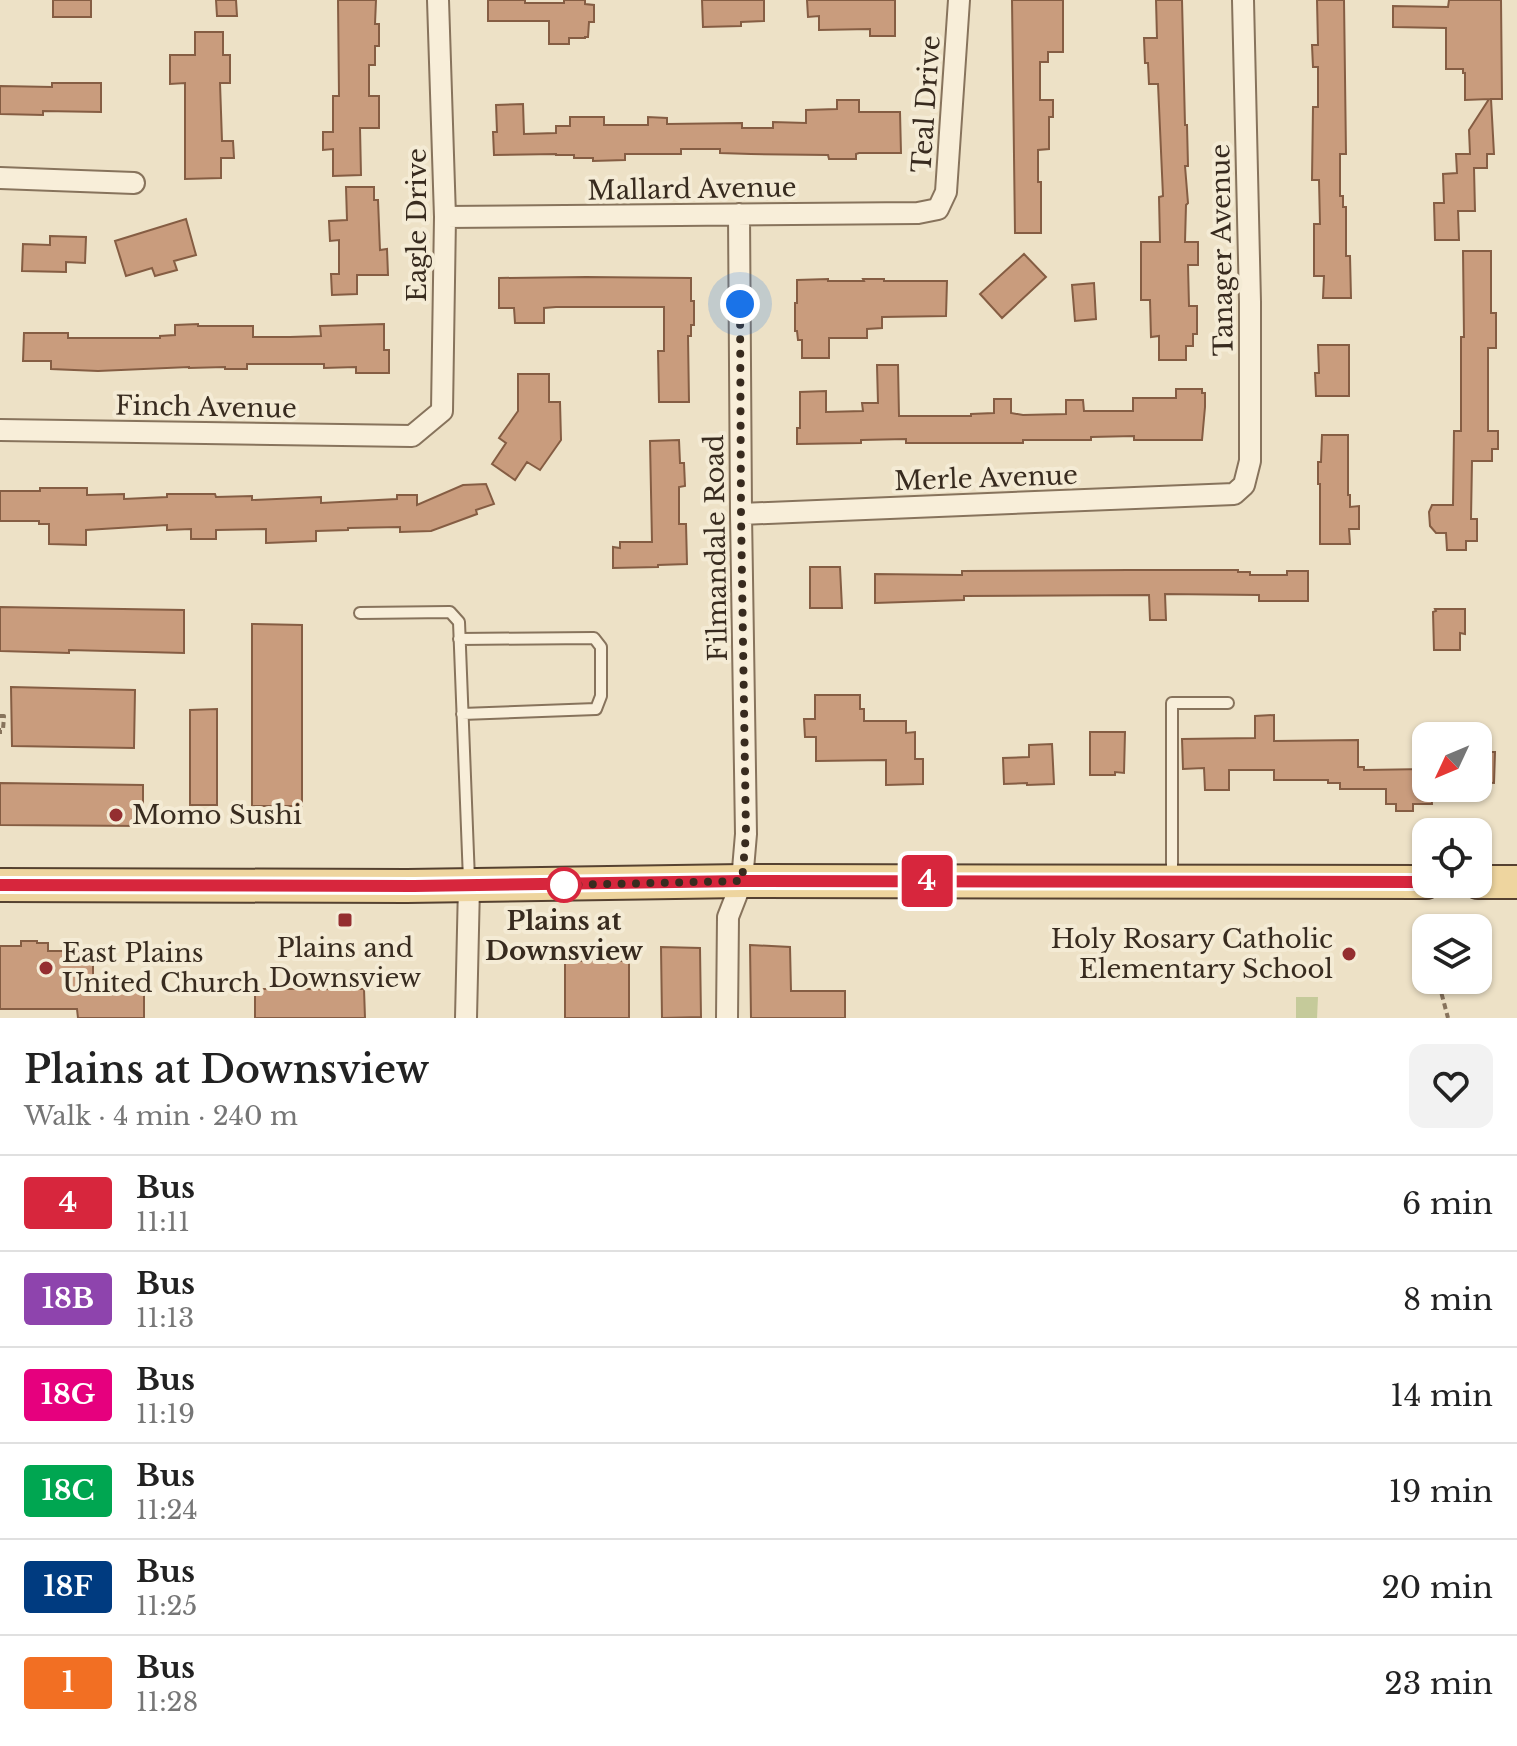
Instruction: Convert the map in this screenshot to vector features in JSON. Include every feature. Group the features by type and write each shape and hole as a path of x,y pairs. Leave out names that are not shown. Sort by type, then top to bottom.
{"main road":[{"path":"0,885 469,886 742,881 1412,882"},
{"path":"1492,882 1517,882"}],"street":[{"name":"Eagle Drive","path":"412,436 442,411 445,217 438,0"},
{"name":"Teal Drive","path":"938,209 946,192 959,0"},
{"name":"Tanager Avenue","path":"1234,494 1244,485 1250,461 1250,302 1243,0"},
{"path":"0,178 134,183"},
{"name":"Mallard Avenue","path":"445,217 918,213 938,209"},
{"name":"Filmandale Road","path":"727,1018 728,917 742,881 746,834 739,214"},
{"name":"Finch Avenue","path":"0,430 412,436"},
{"name":"Merle Avenue","path":"741,514 1234,494"},
{"path":"466,1018 469,886"}],"lane":[{"path":"360,613 450,612 459,622 469,886"},
{"path":"459,639 594,638 601,647 601,696 596,709 462,714"},
{"path":"1172,882 1172,703 1228,703"}],"path":[{"path":"0,716 4,716 0,734"},
{"path":"1442,994 1448,1018"}],"green space":[{"path":"1296,997 1318,997 1317,1018 1296,1018"}],"building":[{"path":"53,0 91,0 91,17 53,17"},
{"path":"216,0 236,0 237,16 217,16"},
{"path":"338,0 376,0 375,24 379,24 379,46 375,46 375,65 369,65 369,96 379,96 379,128 360,128 361,175 333,176 333,149 323,150 323,132 333,132 333,96 339,96"},
{"path":"488,0 564,3 564,0 585,0 585,4 594,5 594,22 589,22 588,37 569,38 569,44 549,44 549,21 488,21"},
{"path":"702,0 764,0 764,21 741,22 741,26 703,27"},
{"path":"807,0 895,0 895,36 870,36 870,29 819,30 819,16 808,17"},
{"path":"1012,0 1063,0 1063,52 1048,52 1048,62 1040,62 1040,100 1053,100 1053,117 1049,117 1049,149 1038,150 1041,233 1015,233"},
{"path":"1156,0 1182,0 1188,166 1185,166 1188,203 1185,242 1198,242 1198,265 1188,265 1189,306 1197,306 1197,334 1193,334 1193,346 1186,346 1186,360 1159,360 1159,336 1151,337 1150,300 1141,300 1141,242 1160,242 1159,197 1163,196 1158,84 1149,84 1144,38 1157,38"},
{"path":"1317,0 1344,0 1346,154 1340,154 1340,196 1343,196 1343,207 1346,207 1346,256 1350,256 1351,298 1323,298 1324,276 1314,276 1314,224 1320,224 1319,180 1312,180 1313,107 1318,107 1318,67 1313,67 1312,45 1318,45"},
{"path":"1449,0 1501,0 1502,99 1491,99 1494,154 1487,154 1487,168 1474,168 1475,211 1458,211 1459,240 1435,240 1434,203 1444,203 1443,174 1457,173 1456,154 1470,154 1469,130 1489,99 1465,100 1463,69 1446,69 1446,28 1393,27 1393,6 1448,7"},
{"path":"195,32 223,32 223,55 230,55 230,83 220,83 222,141 233,141 234,158 221,158 221,178 185,179 185,83 170,84 170,55 195,55"},
{"path":"52,83 101,83 101,112 0,114 0,86 52,87"},
{"path":"837,100 859,100 859,112 900,112 901,153 859,153 856,159 829,159 828,155 720,153 720,149 681,149 681,154 625,154 625,160 593,161 593,158 574,158 574,155 494,155 496,105 523,104 524,134 556,133 556,126 570,126 570,117 604,117 604,125 648,125 648,117 667,118 667,124 742,123 742,128 773,128 773,122 806,123 806,110 837,109"},
{"path":"346,187 374,187 374,200 378,200 380,250 387,249 388,275 357,275 357,294 332,295 331,274 339,274 339,240 330,241 329,221 347,220"},
{"path":"186,219 196,255 174,261 177,270 155,276 152,268 126,276 115,241"},
{"path":"50,236 86,237 85,263 66,262 66,272 22,271 23,244 50,245"},
{"path":"1463,251 1491,251 1491,313 1496,313 1496,348 1488,348 1488,431 1498,431 1498,449 1492,449 1492,461 1472,461 1471,519 1477,519 1477,541 1466,541 1466,550 1447,550 1446,533 1436,533 1430,526 1429,512 1432,505 1453,505 1454,431 1461,431"},
{"path":"1024,254 1046,277 1002,318 980,294"},
{"path":"499,278 691,278 694,325 691,325 691,336 688,336 689,402 659,402 658,351 664,351 664,307 544,308 544,323 515,323 514,308 499,308"},
{"path":"797,280 947,281 946,316 882,317 882,328 867,329 867,338 829,338 829,358 802,358 802,340 798,340 795,331"},
{"path":"1094,283 1096,319 1075,321 1072,285"},
{"path":"384,324 384,350 389,350 389,373 356,373 356,367 324,368 324,364 247,364 247,369 189,367 98,371 51,369 51,361 23,361 24,333 68,333 68,338 160,338 175,335 175,325 253,326 253,337 290,337 321,336 320,326"},
{"path":"1318,345 1349,345 1349,396 1316,396"},
{"path":"877,365 898,365 899,416 994,413 994,399 1011,399 1011,413 1023,415 1066,414 1066,400 1083,400 1084,411 1133,411 1133,398 1176,398 1176,389 1202,389 1205,407 1202,440 1134,440 1134,436 1091,437 1091,440 1023,440 1023,443 906,443 906,439 797,444 800,392 826,391 826,412 863,411 862,403 878,403"},
{"path":"518,374 549,374 549,402 560,402 561,440 540,470 527,462 515,480 492,464 506,443 499,438 518,411"},
{"path":"1322,435 1348,435 1348,495 1350,507 1359,506 1359,529 1349,529 1350,544 1320,544 1318,462 1321,462"},
{"path":"679,440 685,486 679,487 679,524 686,524 687,564 613,568 613,547 620,548 620,542 652,542 650,441"},
{"path":"486,484 494,504 476,510 477,514 431,531 400,532 400,527 348,528 316,531 316,541 266,543 266,529 216,530 216,539 191,539 191,529 167,530 167,525 86,530 86,545 49,544 49,524 0,521 0,491 87,488 87,495 124,494 124,499 167,497 167,494 215,494 216,497 252,496 252,500 321,497 321,503 417,495 417,505 463,485"},
{"path":"810,567 840,567 842,608 810,608"},
{"path":"1287,571 1308,571 1308,601 1259,601 1259,595 1165,594 1166,620 1150,620 1149,595 964,596 964,600 875,603 875,574 1250,572 1250,575 1287,575"},
{"path":"0,607 184,610 184,653 0,651"},
{"path":"1435,609 1465,609 1465,634 1460,633 1460,650 1434,650"},
{"path":"252,624 302,625 302,806 252,806"},
{"path":"11,687 135,690 134,748 12,746"},
{"path":"815,695 860,695 864,721 906,721 906,733 915,732 915,759 923,759 923,784 886,785 886,760 816,761 816,737 805,737 804,719 815,719"},
{"path":"217,709 217,805 190,805 190,710"},
{"path":"1274,715 1274,741 1358,740 1358,767 1364,767 1364,770 1412,769 1412,802 1432,804 1413,804 1413,811 1396,811 1396,804 1386,804 1386,789 1340,789 1340,783 1328,783 1328,780 1274,780 1274,770 1229,770 1229,790 1205,790 1204,768 1183,769 1182,739 1255,738 1255,716"},
{"path":"1090,732 1125,732 1124,773 1090,775"},
{"path":"1052,744 1054,784 1004,784 1003,758 1029,757 1029,745"},
{"path":"1492,752 1495,752 1492,783"},
{"path":"0,783 143,785 143,826 0,825"},
{"name":"East Plains United Church","path":"21,941 48,943 48,951 93,951 93,986 144,985 144,1018 78,1018 77,1009 0,1009 0,946 21,946"},
{"path":"750,945 790,947 791,991 845,991 845,1018 751,1018"},
{"path":"661,947 700,948 701,1017 662,1018"},
{"path":"565,961 629,961 629,1018 565,1018"},
{"path":"255,989 364,989 365,1018 255,1018"}],"bus line":[{"name":"4","path":"0,885 507,886 742,881 1412,882"}],"place":[{"name":"Momo Sushi","path":"116,815"},
{"name":"Plains at Downsview","path":"564,885"},
{"name":"Plains and Downsview","path":"345,920"},
{"name":"Holy Rosary Catholic Elementary School","path":"1349,954"},
{"name":"East Plains United Church","path":"46,968"}],"route":[{"path":"564,885 742,881 746,834 740,304"}]}
